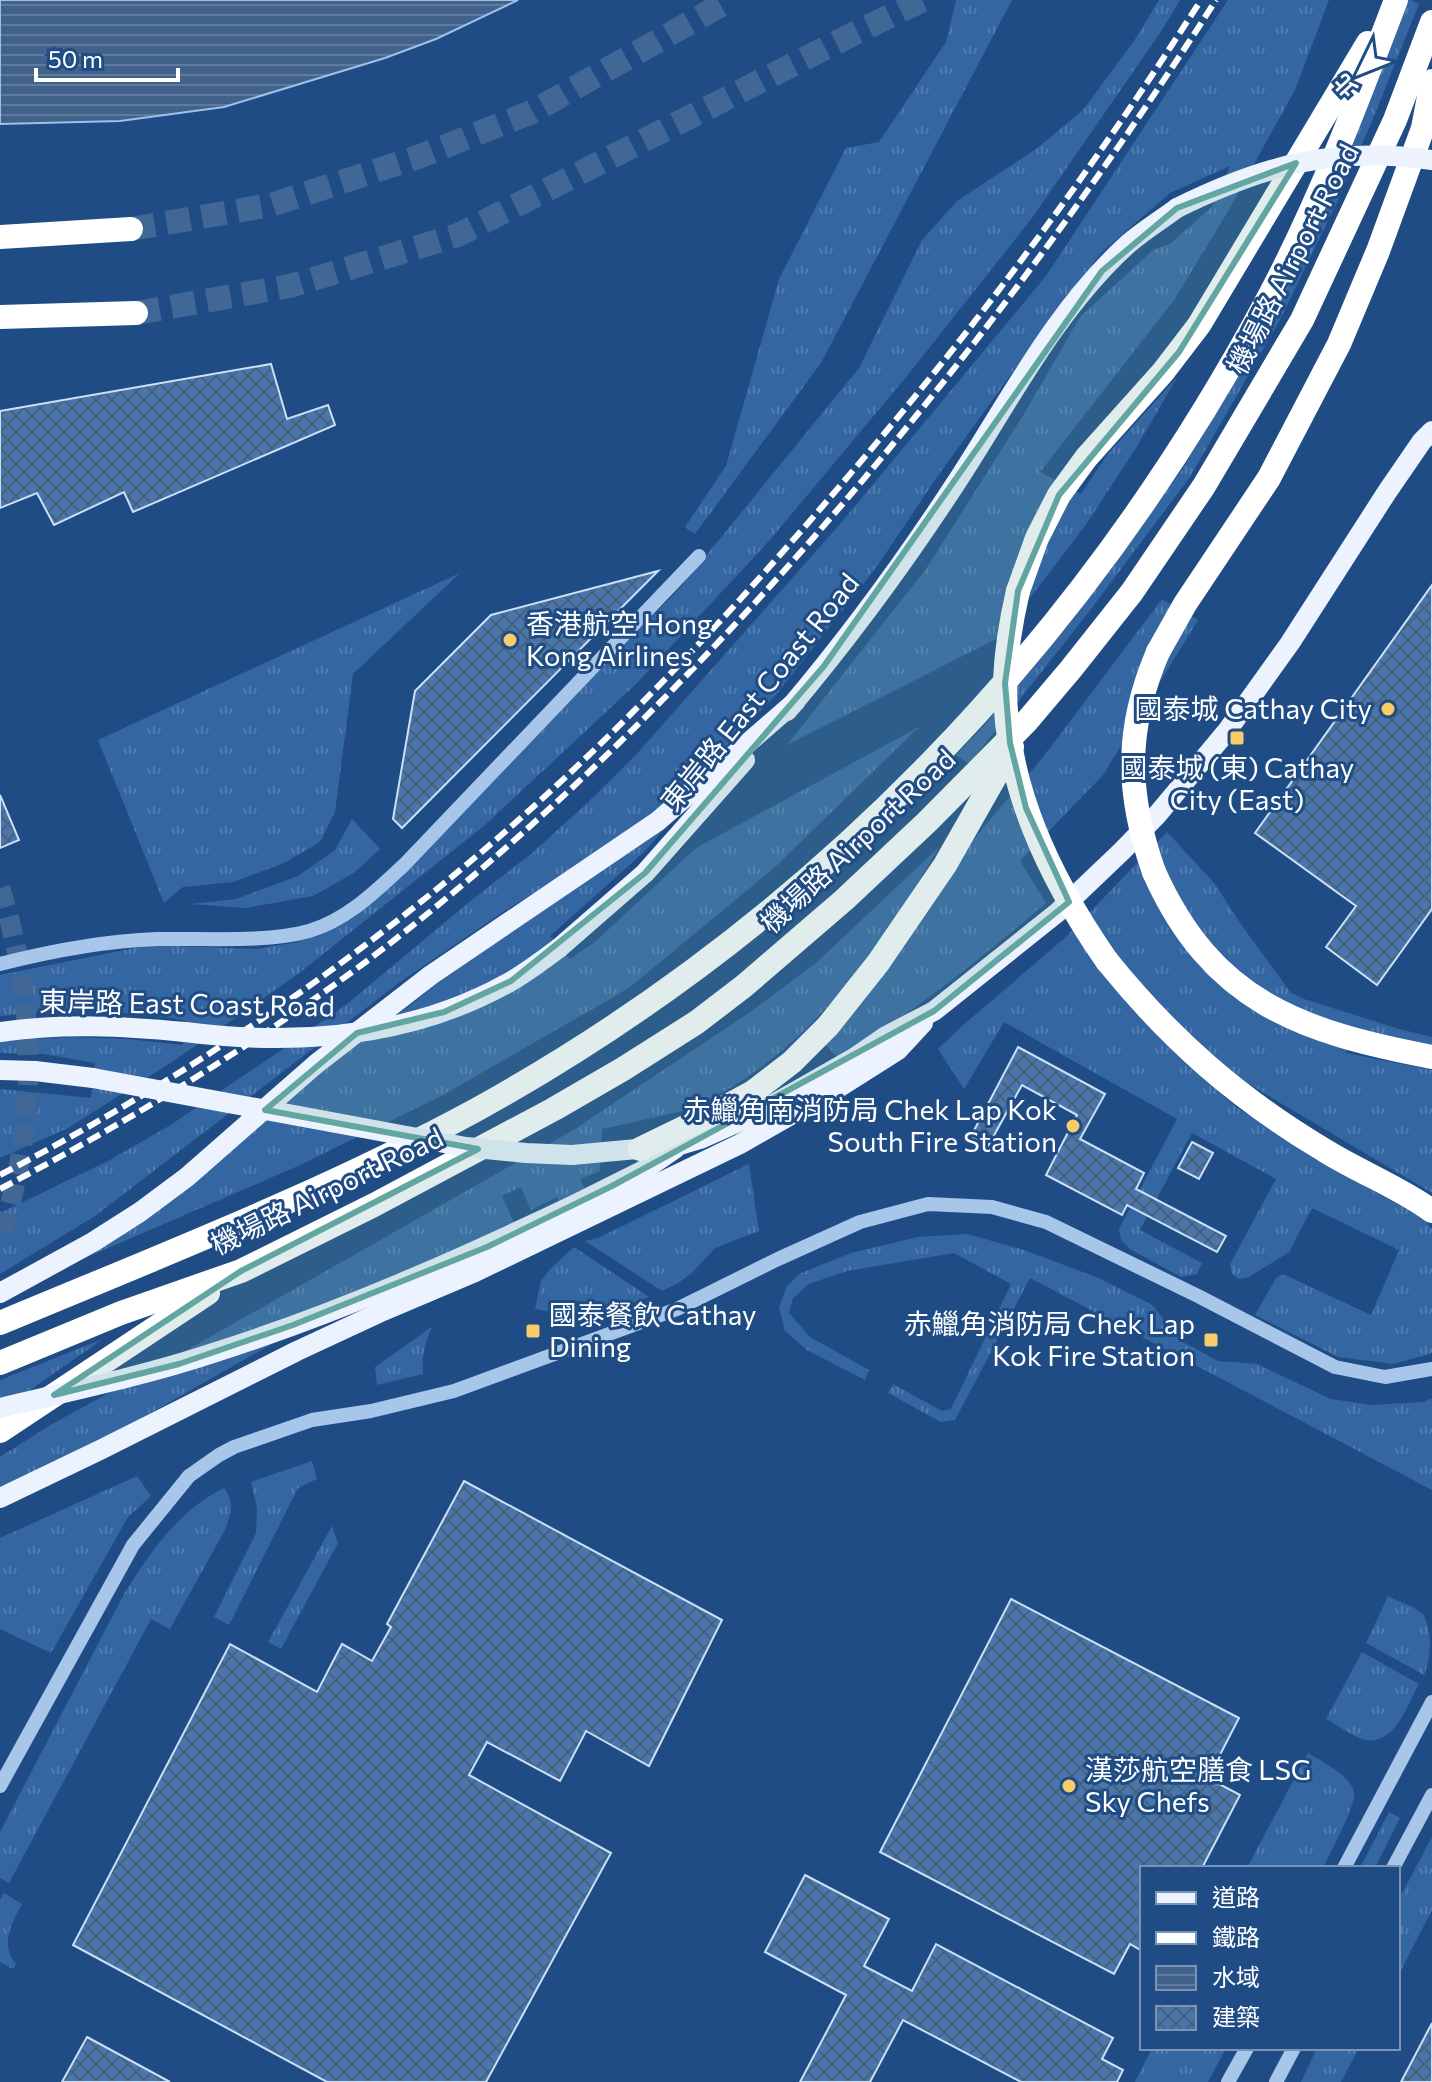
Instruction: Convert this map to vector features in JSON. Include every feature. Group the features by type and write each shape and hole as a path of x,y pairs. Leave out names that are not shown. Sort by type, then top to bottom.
{"highway":[{"path":"1394,0 1199,325 1163,372 1086,458 1059,495 1037,538 1018,591 1005,683 1010,743 1017,777 1038,839 1051,870 1107,961 1173,1036 1245,1098 1323,1150 1432,1211"},
{"name":"機場路 Airport Road","path":"0,1323 318,1188 476,1109 589,1042 691,972 802,883 870,823 981,710 1052,627 1130,523 1194,428 1297,240 1359,97 1394,0"},
{"name":"機場路 Airport Road","path":"0,1363 121,1313 241,1271 374,1205 554,1109 697,1022 844,900 1027,721 1132,592 1196,498 1302,320 1395,120 1432,22"},
{"path":"1432,81 1423,128 1378,251 1339,344 1269,478 1185,604 1158,652 1139,706 1132,756 1140,830 1154,872 1177,916 1220,970 1272,1009 1317,1028 1432,1057"},
{"path":"0,237 131,229"},
{"path":"0,317 136,313"},
{"path":"640,1149 753,1092 792,1062 828,1026 870,974 945,865 1027,721"},
{"path":"0,1431 241,1271"}],"main road":[{"name":"東岸路 East Coast Road","path":"0,1032 100,1026 213,1036 291,1039 337,1036 422,1018 467,1003 511,981 559,948 645,873 795,702 894,573 1077,298 1128,244 1177,208 1238,180 1293,163 1376,155 1432,160"},
{"path":"0,1498 297,1351 475,1272 740,1144 898,1050 934,1011 1058,912 1157,815 1249,702 1387,492 1432,431"},
{"path":"0,1293 93,1242 140,1212 187,1177 316,1064 431,975 658,821 795,702"},
{"path":"0,1070 93,1078 466,1147 572,1155 680,1145 700,1139 754,1115 934,1011"},
{"path":"0,1408 134,1376 242,1344 348,1304 487,1247 644,1170 680,1145"}],"street":[{"path":"0,964 88,945 152,939 274,937 310,930 343,915 404,865 699,556"},
{"path":"0,1786 133,1545 189,1476 219,1455 312,1420 371,1411 454,1391 677,1309 860,1222 928,1204 992,1207 1046,1222 1335,1367 1385,1377 1432,1369"},
{"path":"1345,1866 1432,1702"},
{"path":"1394,1866 1432,1795"},
{"path":"1228,2082 1246,2050"},
{"path":"1276,2082 1293,2050"}],"highlighted area":[{"path":"1296,163 1179,352 1059,495 1018,591 1005,683 1010,743 1026,808 1069,902 934,1011 612,1186 487,1247 293,1325 179,1364 54,1395 241,1271 478,1149 265,1110 357,1033 444,1012 511,981 645,873 824,666 1102,271 1177,208"}],"green space":[{"path":"956,0 1012,0 821,363 695,534 685,527 726,466 779,279 846,148 879,142 946,42"},
{"path":"1159,0 1180,0 1032,218 907,376 769,541 636,684 485,825 298,974 172,1062 68,1128 0,1158 0,1089 91,1098 95,1063 43,1054 0,1053 0,1041 70,1037 183,1045 186,1021 140,1014 93,1012 0,1016 0,975 150,945 256,949 298,942 367,904 679,589 859,368 922,240 957,201 1036,149 1083,110 1134,41"},
{"path":"1228,0 1329,0 1295,90 1227,213 1174,300 1040,472 1081,494 1107,455 1178,376 1085,526 1000,637 787,745 926,569 1024,414 1080,317 1153,250 1170,244 1212,207 1230,166 1170,193 1102,252 937,477 878,565 775,696 687,786 610,848 506,910 400,982 95,1216 0,1274 0,1213 108,1161 169,1126 347,1004 532,853 634,757 840,524 1046,276"},
{"path":"1405,0 1419,4 1336,204 1281,318 1190,477 969,764 956,755 983,727 1080,605 1181,471 1260,338 1320,215"},
{"path":"460,573 353,674 335,812 320,842 284,863 233,882 183,887 164,903 98,740"},
{"path":"1162,599 1198,620 1103,775 1020,861 1046,903 919,1004 838,1058 821,1040 983,828 1044,756"},
{"path":"919,727 774,868 629,988 443,1095 298,1166 34,1280 416,1001 506,927 665,828 644,852 550,936 570,959 596,941 696,848"},
{"path":"352,819 380,849 354,873 313,896 246,908 190,904 236,899 298,876 335,850"},
{"path":"1167,832 1215,884 1291,993 1432,1037 1432,1046 1413,1045 1354,1027 1346,1053 1432,1070 1432,1193 1237,1077 1223,1096 1239,1109 1375,1192 1422,1217 1432,1229 1430,1354 1393,1364 1338,1357 1255,1315 1276,1278 1283,1274 1371,1315 1399,1250 1312,1208 1289,1252 1249,1277 1239,1279 1232,1274 1230,1264 1276,1179 1192,1133 1140,1230 1202,1263 1197,1274 1181,1277 1130,1249 1121,1240 1119,1229 1177,1119 1004,1022 964,1089 938,1049 1066,937"},
{"path":"939,847 891,925 864,962 804,1031 769,1061 732,1087 691,1108 602,1129 600,1171 580,1179 588,1196 562,1208 557,1197 531,1210 521,1187 502,1196 521,1239 279,1340 91,1447 0,1487 0,1457 52,1424 575,1129 749,1013 816,963"},
{"path":"749,1164 759,1231 715,1248 677,1284 662,1291 585,1241 598,1238"},
{"path":"967,1234 1024,1250 1096,1277 1151,1304 1183,1342 1218,1361 1257,1364 1331,1399 1372,1405 1423,1402 1432,1398 1432,1490 1030,1278 955,1420 941,1422 888,1393 893,1384 942,1411 951,1409 1011,1284 954,1253 847,1271 809,1284 793,1298 789,1313 810,1337 869,1370 865,1380 807,1350 785,1331 779,1307 787,1286 799,1274 851,1253 918,1237"},
{"path":"574,1247 649,1297 591,1318 535,1309 541,1281"},
{"path":"433,1326 424,1349 423,1374 377,1385 375,1367"},
{"path":"103,1339 0,1411 0,1380"},
{"path":"312,1461 317,1479 298,1488 229,1625 214,1617 256,1533 257,1508 251,1482"},
{"path":"137,1476 151,1496 128,1517 51,1653 0,1629 0,1538"},
{"path":"224,1488 231,1508 225,1530 170,1629 151,1619 9,1883 0,1878 0,1832 124,1594 155,1548 179,1520"},
{"path":"332,1526 338,1543 281,1649 268,1642"},
{"path":"1388,1596 1419,1611 1426,1620 1430,1644 1424,1675 1366,1643"},
{"path":"1362,1652 1419,1684 1393,1730 1376,1740 1362,1739 1326,1719"},
{"path":"1308,1753 1348,1781 1354,1793 1353,1799 1347,1819 1324,1866 1248,1866"},
{"path":"1389,1812 1400,1818 1376,1866 1361,1866"},
{"path":"1432,1837 1432,1910 1400,1972 1400,1897"},
{"path":"4,1893 22,1904 9,1934 9,1949 16,1964 13,1969 0,1962 0,1900"},
{"path":"1151,2050 1225,2050 1208,2082 1135,2082"},
{"path":"1316,2050 1358,2050 1341,2082 1301,2082"}],"water":[{"path":"0,0 518,0 436,39 385,58 224,107 120,121 0,124"}],"building":[{"path":"271,364 287,419 328,405 335,425 133,512 124,492 54,525 37,493 0,508 0,411"},
{"path":"658,571 402,828 393,819 415,691 491,615"},
{"name":"國泰城 Cathay City","path":"1432,585 1432,909 1377,985 1326,947 1356,906 1255,833"},
{"path":"0,795 19,840 0,848"},
{"path":"1018,1047 1105,1094 1080,1139 1144,1173 1136,1189 1226,1236 1217,1252 1127,1205 1122,1215 1046,1175 1077,1115 1022,1085 988,1146 971,1136"},
{"path":"1192,1142 1213,1153 1199,1179 1178,1168"},
{"path":"464,1481 722,1620 649,1766 586,1731 560,1781 487,1742 469,1775 611,1853 486,2082 327,2082 73,1945 230,1644 317,1692 342,1644 372,1661 391,1627 387,1624"},
{"name":"漢莎航空膳食 LSG Sky Chefs","path":"1011,1599 1239,1718 1208,1778 1240,1795 1203,1866 1140,1866 1140,1950 1130,1944 1114,1974 880,1852"},
{"path":"805,1875 889,1919 864,1966 912,1991 936,1944 1113,2038 1102,2059 1123,2070 1117,2082 1021,2082 903,2020 870,2082 800,2082 846,1995 765,1952"},
{"path":"1432,2023 1432,2082 1401,2082"},
{"path":"87,2037 170,2082 62,2082"}],"tunnel":[{"path":"131,229 271,205 418,157 532,112 730,0"},
{"path":"136,313 290,286 458,235 923,0"},
{"path":"0,888 21,974 28,1063 21,1152 0,1238"}],"railway":[{"path":"0,1175 136,1099 331,970 454,875 601,743 686,658 767,570 940,365 1076,186 1201,0"},
{"path":"0,1189 188,1082 367,961 478,872 636,727 783,572 956,366 1064,223 1216,0"}],"place":[{"name":"香港航空 Hong Kong Airlines","path":"510,640"},
{"name":"國泰城 Cathay City","path":"1388,709"},
{"name":"國泰城 (東) Cathay City (East)","path":"1237,738"},
{"name":"赤鱲角南消防局 Chek Lap Kok South Fire Station","path":"1073,1126"},
{"name":"國泰餐飲 Cathay Dining","path":"533,1331"},
{"name":"赤鱲角消防局 Chek Lap Kok Fire Station","path":"1211,1340"},
{"name":"漢莎航空膳食 LSG Sky Chefs","path":"1069,1786"}]}
